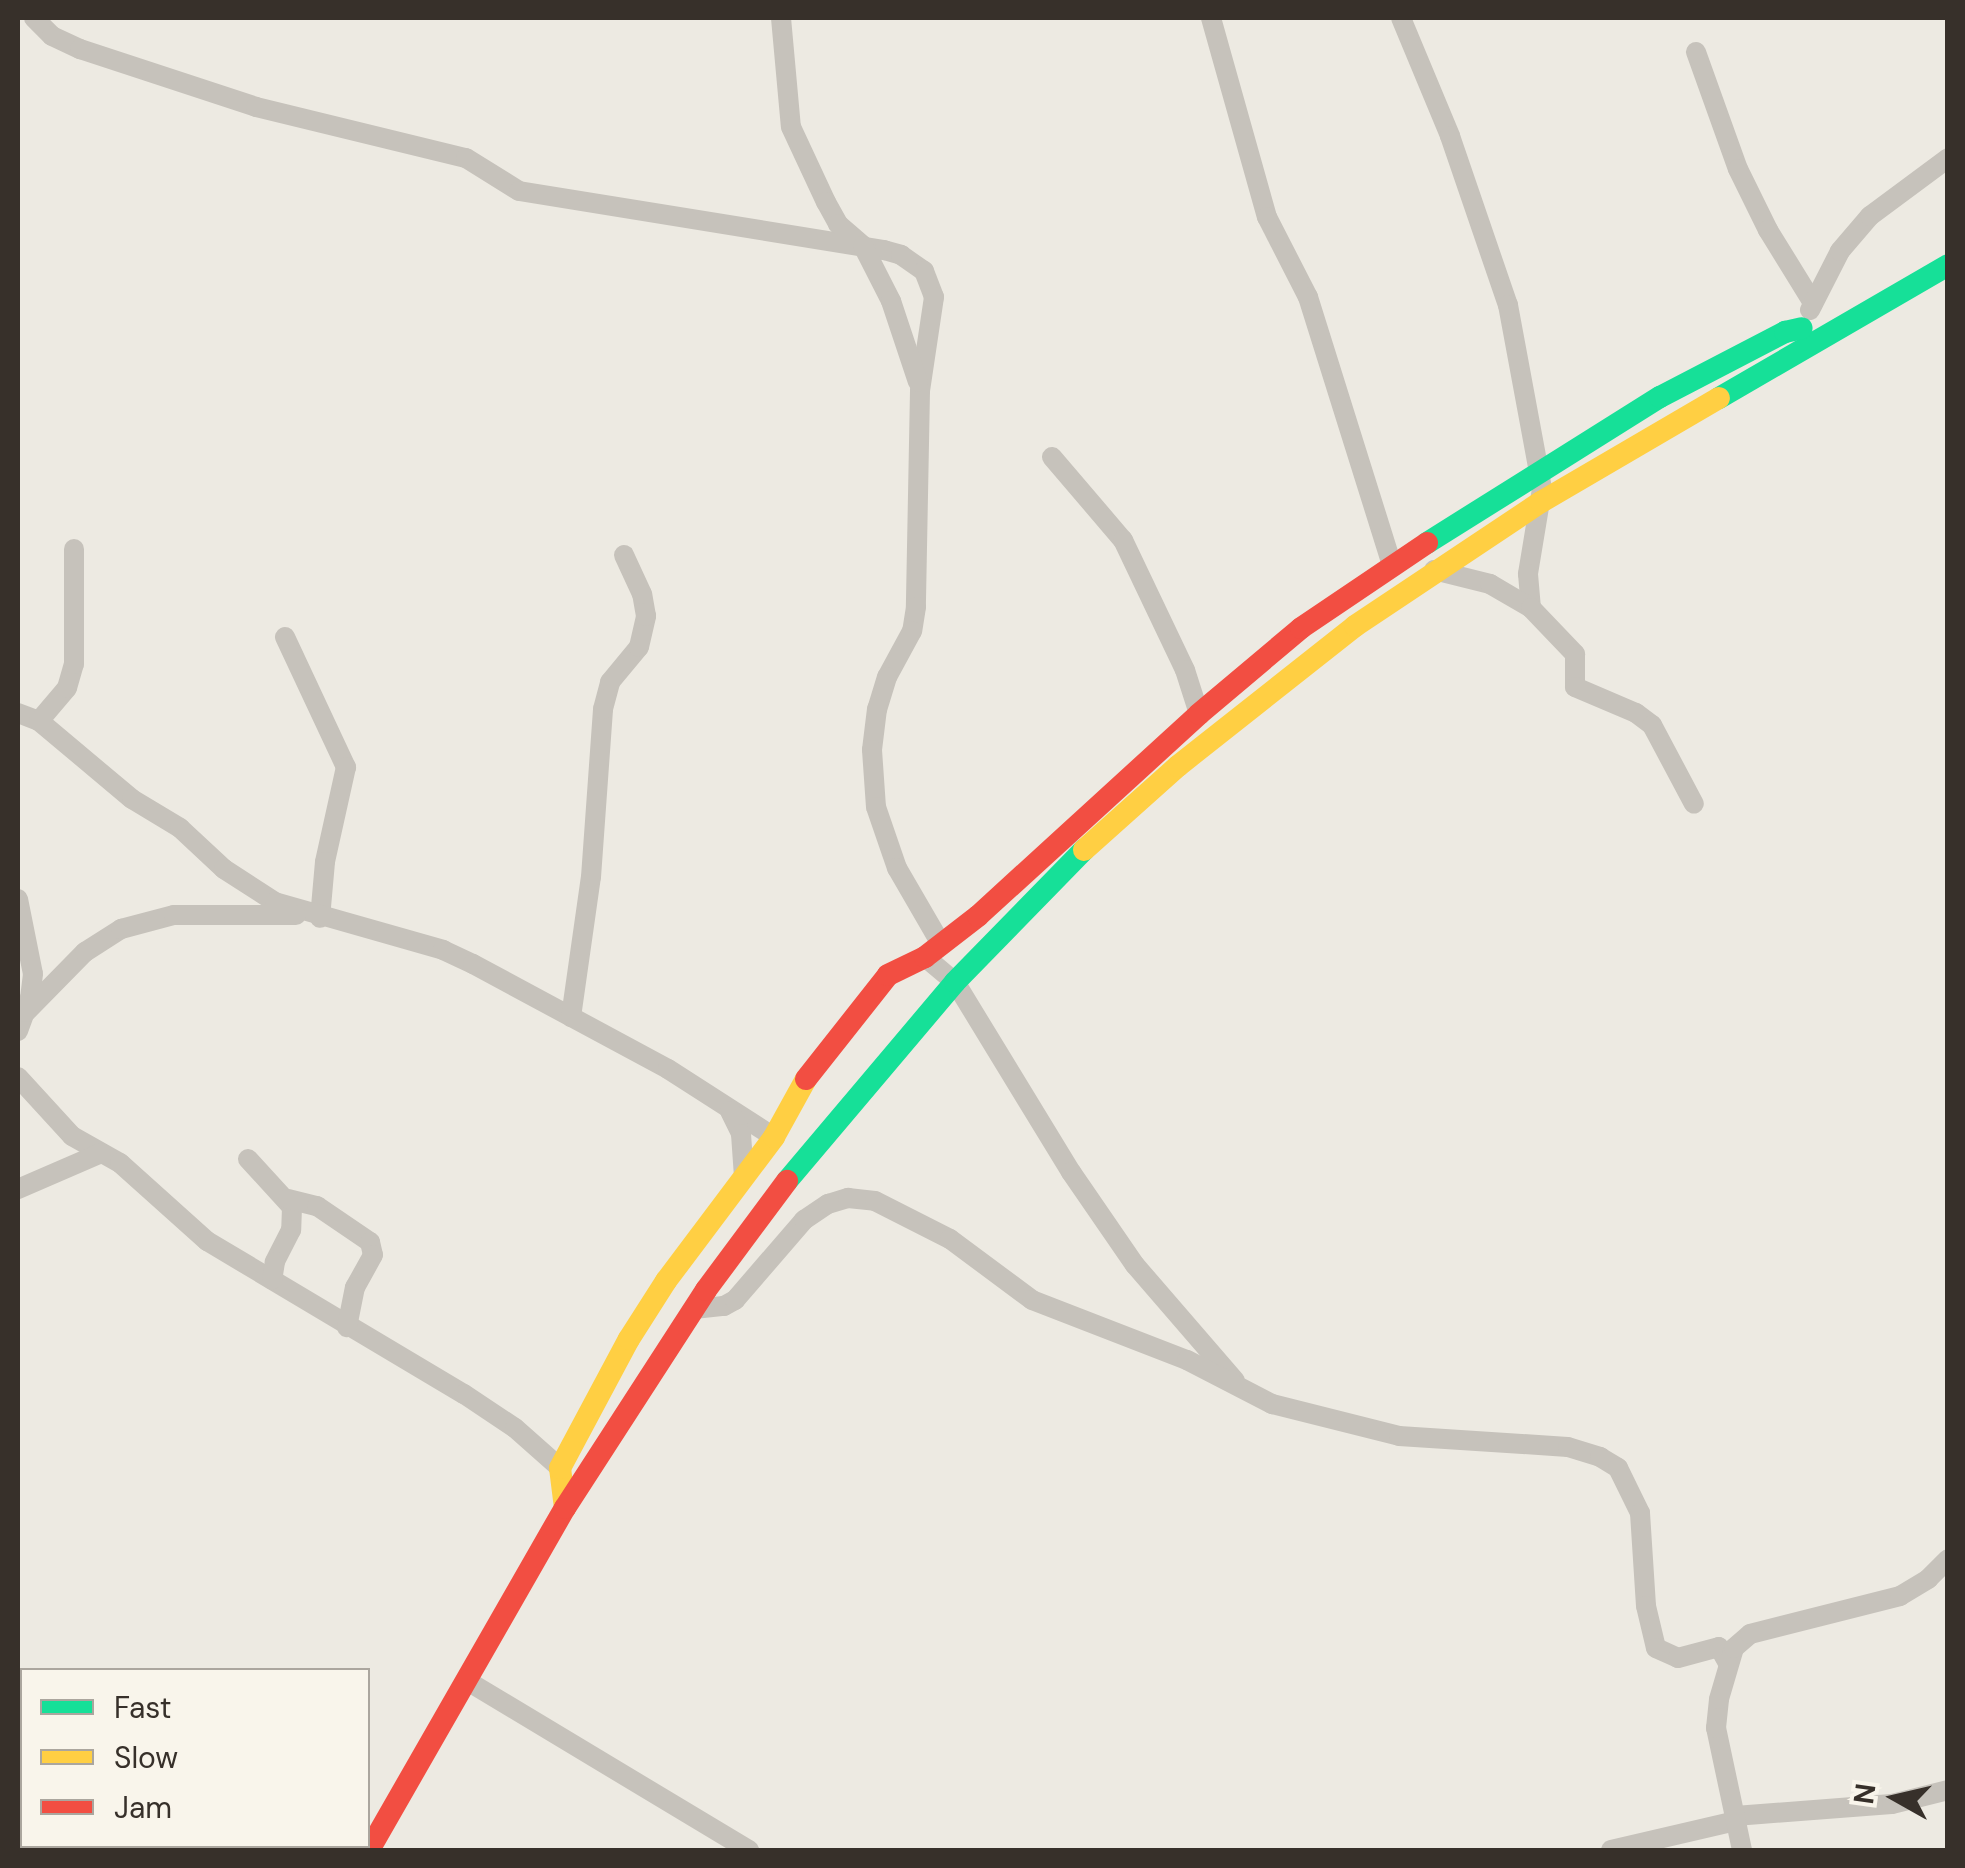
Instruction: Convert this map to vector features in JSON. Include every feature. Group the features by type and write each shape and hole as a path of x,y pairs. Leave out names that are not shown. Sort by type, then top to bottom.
{"main road":[{"path":"369,1850 469,1682 565,1508 694,1309 807,1153 955,982 1060,873 1178,766 1355,626 1434,570 1801,340 1948,264"},
{"path":"565,1508 560,1468 629,1339 774,1137 811,1069 888,975 933,950 978,916 1199,714 1301,628 1392,565 1660,397 1785,332 1801,340"}],"street":[{"path":"34,18 52,36 80,49 256,107 466,158 518,191 863,246 901,255 918,264 932,282 934,297 920,391 914,619 877,709 873,767 876,807 897,868 933,950 1071,1172 1135,1265 1239,1386"},
{"path":"781,18 792,127 812,178 838,224 863,246 901,323 920,391"},
{"path":"1211,18 1268,216 1308,297 1331,361 1392,565"},
{"path":"1401,18 1450,136 1508,305 1542,502 1528,574 1531,608"},
{"path":"1696,52 1738,168 1768,230 1813,303"},
{"path":"1801,340 1813,303 1840,251 1870,216 1948,158"},
{"path":"1052,457 1122,540 1184,670 1199,714"},
{"path":"40,721 67,688 74,664 74,549"},
{"path":"570,1017 591,878 604,709 610,682 639,647 646,616 642,594 624,554"},
{"path":"1434,570 1476,578 1531,608 1576,654 1575,687 1636,712 1652,725 1694,804"},
{"path":"285,636 346,766 316,917"},
{"path":"18,712 40,721 132,799 180,828 224,869 275,902 316,917 443,950 668,1069 774,1137"},
{"path":"18,900 32,974 22,1021"},
{"path":"22,1021 99,941 140,922 174,915 316,917"},
{"path":"18,1076 72,1136 120,1162 207,1241 515,1428 560,1468"},
{"path":"728,1108 741,1134 744,1176"},
{"path":"18,1189 101,1153"},
{"path":"248,1159 288,1200 294,1220 272,1280"},
{"path":"694,1309 724,1306 736,1300 804,1220 828,1204 848,1198 875,1201 950,1238 1042,1305 1156,1346 1272,1404 1422,1440 1470,1438 1568,1448 1600,1457 1618,1468 1640,1513 1646,1606 1656,1648 1678,1658 1722,1648 1728,1663"},
{"path":"288,1200 317,1206 370,1242 373,1255 355,1286 347,1326"},
{"path":"1742,1850 1716,1728 1734,1648 1750,1634 1900,1596 1928,1580 1948,1558"},
{"path":"469,1682 748,1850"},
{"path":"1611,1850 1735,1819 1892,1804 1948,1790"}],"traffic: fast":[{"path":"1719,398 1948,265"},
{"path":"1427,543 1660,397 1785,332 1802,328"},
{"path":"787,1181 955,982 1084,850"}],"traffic: slow":[{"path":"1084,850 1178,766 1355,626 1541,502 1719,398"},
{"path":"565,1508 560,1468 629,1339 666,1281 774,1137 806,1079"}],"traffic: jam":[{"path":"806,1079 888,975 925,957 978,916 1199,714 1301,628 1427,543"},
{"path":"369,1850 565,1508 706,1290 787,1181"}]}
